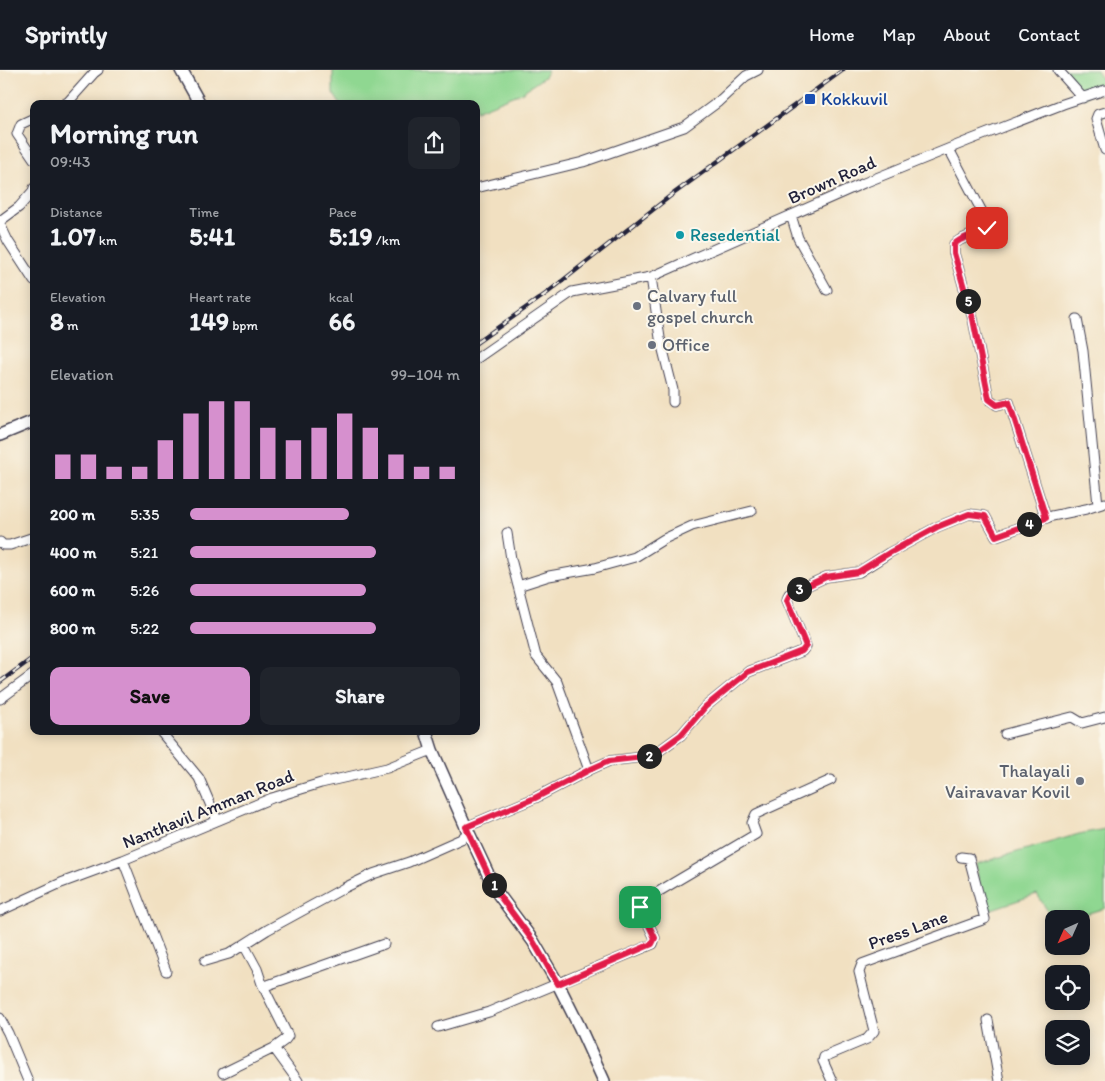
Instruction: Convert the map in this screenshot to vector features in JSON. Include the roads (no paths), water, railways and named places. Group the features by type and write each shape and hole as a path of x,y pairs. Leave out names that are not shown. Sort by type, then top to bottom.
{"street":[{"path":"70,100 98,70"},
{"path":"181,70 198,100"},
{"path":"480,187 583,162 684,127 718,102 746,76 758,70"},
{"path":"1058,70 1083,98"},
{"name":"Brown Road","path":"480,356 572,292 651,276 949,148 1063,104 1105,90"},
{"path":"1105,112 1098,114 1096,118 1105,150"},
{"path":"30,120 21,124 17,134 30,153"},
{"path":"949,148 988,223 987,228 954,244 954,253 973,319 989,399 997,405 1009,402 1046,518"},
{"path":"30,194 19,207 0,222 8,241 30,275"},
{"path":"791,215 798,238 827,290"},
{"path":"651,276 660,338 673,390 673,402"},
{"path":"205,961 229,954 266,930 373,874 409,862 461,839 468,829 535,798 589,770 609,761 652,756 681,735 705,707 748,672 802,651 806,646 787,600 790,594 826,577 858,572 937,527 969,514 985,516 996,536 1046,518 1102,504 1083,352 1077,319"},
{"path":"0,435 30,423"},
{"path":"518,586 549,576 594,568 635,557 664,539 692,526 752,511"},
{"path":"507,533 510,559 536,656 557,682 589,770"},
{"path":"0,542 3,545 10,545 30,538"},
{"path":"0,698 30,677"},
{"path":"1005,734 1072,717 1082,723 1105,717"},
{"path":"163,735 199,778 217,820"},
{"path":"427,735 432,750 496,891 533,941 558,984 604,1081"},
{"name":"Nanthavil Amman Road","path":"0,911 61,883 123,860 272,798 321,783 387,768 432,750"},
{"path":"438,1027 489,1012 652,944 655,938 640,907 641,902 756,834 752,823 756,814 831,780"},
{"name":"Press Lane","path":"832,1081 823,1061 824,1057 867,1039 874,1031 859,972 862,964 985,919 969,858 961,857"},
{"path":"123,860 166,971"},
{"path":"262,984 265,986 269,985 384,944"},
{"path":"223,1073 274,1048 288,1036 262,984 257,968 244,945"},
{"path":"0,1018 28,1081"},
{"path":"988,1020 999,1081"},
{"path":"274,1048 298,1081"}],"railway":[{"path":"480,340 547,293 669,197 843,70"},
{"path":"0,682 30,660"}],"place":[{"name":"Kokkuvil","path":"810,99"},
{"name":"Resedential","path":"680,235"},
{"name":"Calvary full gospel church","path":"637,306"},
{"name":"Office","path":"652,345"},
{"name":"Thalayali Vairavavar Kovil","path":"1080,781"}]}
